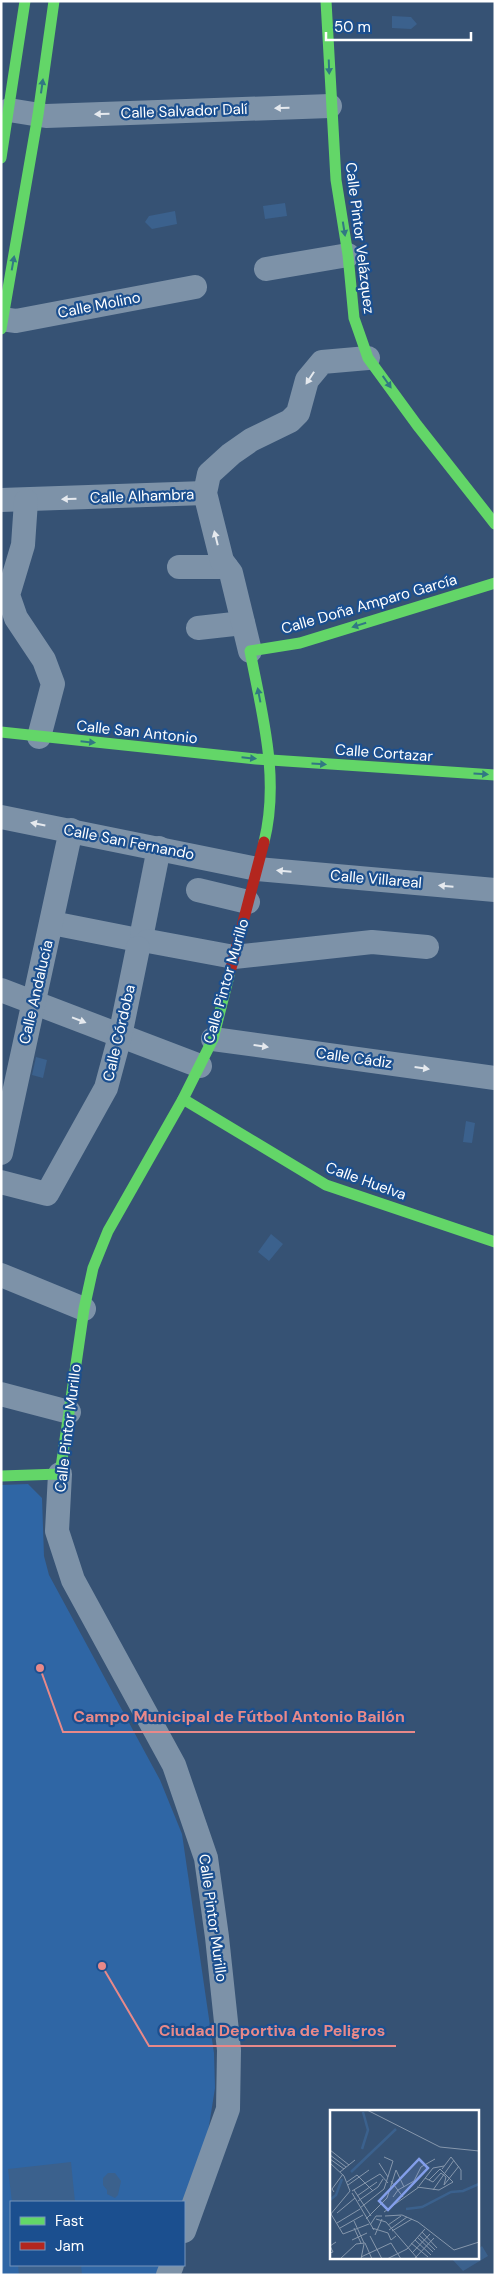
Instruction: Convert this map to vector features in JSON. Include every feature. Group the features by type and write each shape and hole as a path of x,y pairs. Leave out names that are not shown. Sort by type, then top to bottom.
{"street":[{"path":"1,158 25,1"},
{"name":"Calle Pintor Velázquez","path":"326,1 330,106 336,180 348,255 354,318 368,358 495,524"},
{"path":"2,323 57,4"},
{"name":"Calle Salvador Dalí","path":"9,110 38,115 330,106"},
{"path":"266,268 348,255"},
{"name":"Calle Molino","path":"2,323 195,287"},
{"name":"Calle Alhambra","path":"1,500 26,501 205,493 209,474 230,454 251,440 290,421 298,413 307,380 322,362 368,358"},
{"name":"Calle Pintor Murillo","path":"185,2228 228,2109 229,2050 217,1937 206,1858 174,1765 73,1580 56,1531 60,1474 84,1310 93,1268 108,1231 183,1099 213,1039 267,829 271,760 250,651 232,573 222,561 205,493"},
{"path":"26,501 23,545 8,595 16,618 44,660 53,684 39,737"},
{"path":"179,568 226,567"},
{"name":"Calle Doña Amparo García","path":"250,651 300,643 495,583"},
{"path":"198,628 243,623"},
{"name":"Calle San Antonio","path":"1,732 271,760"},
{"name":"Calle Cortazar","path":"271,760 495,775"},
{"name":"Calle San Fernando","path":"1,817 257,869"},
{"name":"Calle Andalucía","path":"1,1154 71,830"},
{"name":"Calle Córdoba","path":"1,1182 47,1194 106,1088 120,1036 159,848"},
{"name":"Calle Villareal","path":"257,869 495,890"},
{"path":"198,890 248,902"},
{"path":"52,923 234,957 372,942 427,947"},
{"path":"1,990 200,1066"},
{"name":"Calle Cádiz","path":"213,1039 495,1078"},
{"name":"Calle Huelva","path":"183,1099 326,1185 495,1242"},
{"path":"1,1275 84,1310"},
{"path":"1,1394 69,1412"},
{"path":"1,1476 60,1474"}],"shaded area":[{"path":"392,16 411,17 417,24 411,29 392,28"},
{"path":"285,203 287,216 265,219 263,206"},
{"path":"175,211 177,224 152,229 145,222 149,216"},
{"path":"36,1057 47,1060 43,1078 32,1075"},
{"path":"466,1121 475,1123 472,1143 463,1142"},
{"path":"271,1234 283,1244 269,1261 258,1252"},
{"path":"28,1484 42,1498 44,1556 49,1575 160,1780 182,1834 214,2053 215,2088 208,2132 183,2201 10,2201 10,2266 160,2266 157,2275 1,2275 1,1485"},
{"path":"71,2162 75,2201 12,2201 8,2169"},
{"path":"108,2173 115,2173 121,2181 118,2195 115,2198 107,2194 107,2190 103,2185 103,2178"},
{"path":"482,2246 488,2256 463,2271 452,2259 478,2258 478,2249"},
{"path":"18,2266 81,2266 82,2275 19,2275"}],"traffic: fast":[{"path":"1,158 25,1"},
{"path":"1,329 38,115 54,1"},
{"path":"326,1 336,180 348,255 354,318 368,358 417,425 495,524"},
{"path":"264,842 268,818 270,770 264,722 250,651 300,643 495,583"},
{"path":"1,732 256,759 495,775"},
{"path":"1,1476 60,1474 84,1309 93,1268 108,1231 183,1099 213,1039 230,972"},
{"path":"183,1099 326,1185 495,1242"}],"traffic: jam":[{"path":"230,972 264,842"}],"place":[{"name":"Campo Municipal de Fútbol Antonio Bailón","path":"40,1668"},
{"name":"Ciudad Deportiva de Peligros","path":"102,1966"}]}
